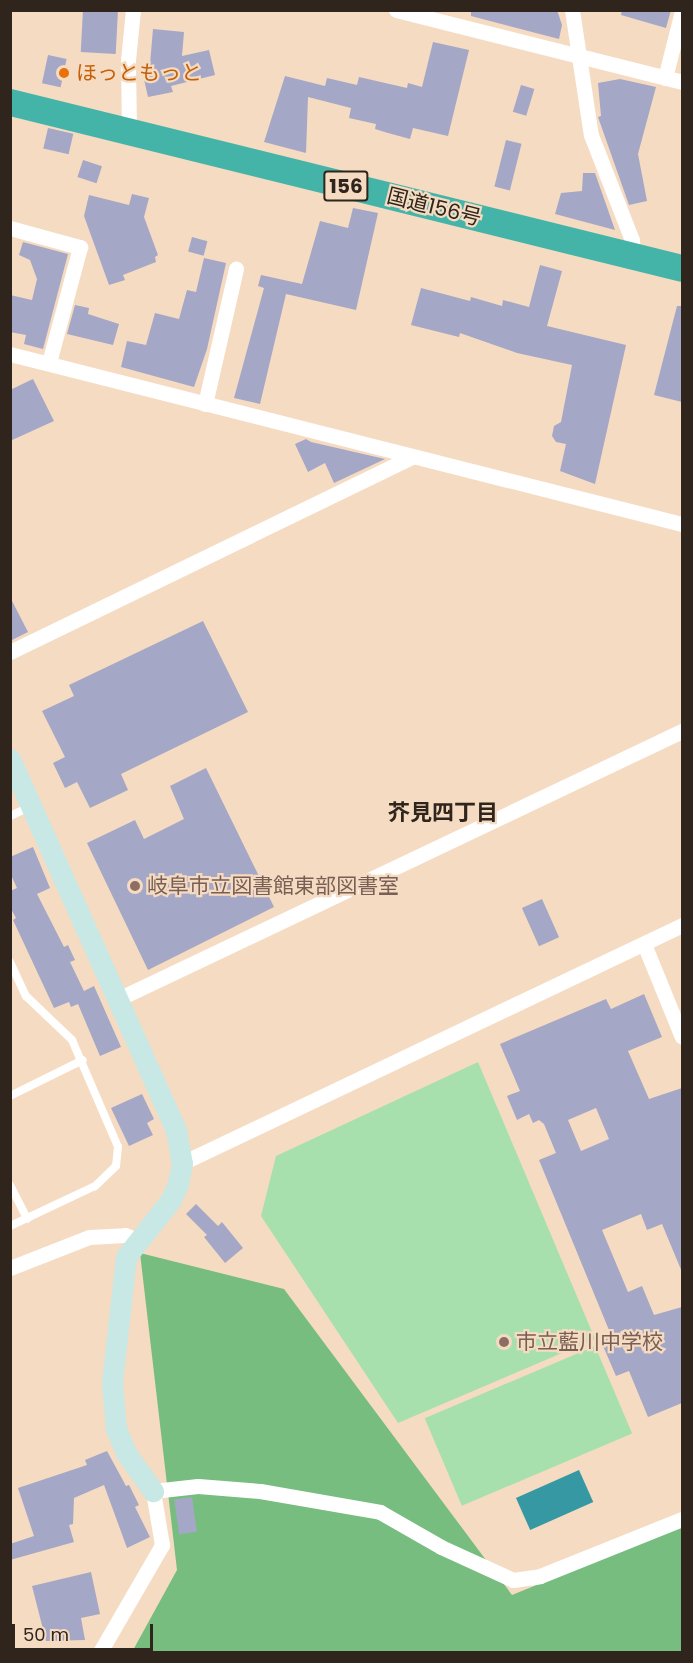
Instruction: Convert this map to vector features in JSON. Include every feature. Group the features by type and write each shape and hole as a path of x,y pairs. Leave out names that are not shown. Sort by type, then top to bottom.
{"highway":[{"name":"国道156号","path":"10,102 682,268"}],"street":[{"path":"129,132 128,60 133,10"},
{"path":"396,10 682,82"},
{"path":"572,10 591,135 632,240 633,256"},
{"path":"665,78 682,11"},
{"path":"10,228 80,247 49,363"},
{"path":"205,404 236,269"},
{"path":"10,354 682,524"},
{"path":"10,652 411,457"},
{"path":"118,999 682,731"},
{"path":"10,759 176,1130 182,1162 170,1202 126,1257 112,1382 116,1429 126,1453 153,1491 162,1545 100,1653"},
{"path":"182,1162 682,925"},
{"path":"644,944 682,1037"},
{"path":"10,1268 89,1237 125,1235 138,1240"},
{"path":"153,1491 198,1486 260,1491 380,1512 441,1547 513,1580 540,1576 682,1519"}],"lane":[{"path":"10,816 32,806"},
{"path":"10,962 26,996 72,1040 116,1135 116,1166 95,1186 10,1226"},
{"path":"10,1096 83,1060"},
{"path":"10,1185 27,1219"}],"green space":[{"path":"478,1062 595,1339 398,1423 261,1216 276,1156"},
{"path":"140,1253 284,1289 512,1595 682,1526 682,1652 132,1652 177,1570"},
{"path":"595,1346 632,1433 462,1506 425,1418"}],"water":[{"path":"579,1470 593,1502 530,1530 516,1498"}],"building":[{"path":"83,10 118,10 116,54 81,52"},
{"path":"471,10 557,10 562,25 559,39 471,16"},
{"path":"622,10 671,10 666,28 621,15"},
{"path":"153,29 184,32 182,56 209,50 215,75 171,86 173,92 148,97 141,66 150,64"},
{"path":"433,42 469,50 448,136 413,128 410,139 388,133 375,129 376,124 349,118 351,108 308,97 306,153 264,142 285,76 325,86 327,78 357,85 359,77 407,88 408,83 422,87"},
{"path":"48,55 67,59 61,87 42,83"},
{"path":"620,79 656,87 638,154 647,201 629,205 598,117 601,116 598,83"},
{"path":"521,85 534,89 526,116 513,112"},
{"path":"48,128 73,134 69,154 43,148"},
{"path":"506,140 522,144 510,190 494,187"},
{"path":"83,160 102,166 96,183 77,177"},
{"path":"583,173 595,173 615,230 555,214 561,193 582,191"},
{"path":"132,194 149,198 144,217 158,255 155,257 156,262 123,275 125,280 109,285 84,216 89,195 129,205"},
{"path":"353,208 378,213 356,310 286,294 260,404 234,398 264,288 258,286 261,275 302,284 320,221 348,228"},
{"path":"192,237 207,241 204,256 188,251"},
{"path":"23,242 68,254 43,349 24,344 26,335 10,332 10,295 32,300 37,279 30,260 19,255"},
{"path":"204,258 226,263 207,349 194,387 121,367 127,341 146,345 155,313 179,319 187,290 196,292"},
{"path":"540,265 562,271 547,326 626,345 595,484 560,471 566,444 556,442 552,436 554,426 561,422 572,365 517,353 460,333 459,337 411,325 421,288 470,301 471,297 502,306 503,300 529,307"},
{"path":"75,305 89,308 88,314 119,324 113,345 67,334"},
{"path":"677,306 682,306 682,402 654,395"},
{"path":"33,379 54,421 10,441 10,390"},
{"path":"306,439 385,459 334,483 325,463 308,472 295,444"},
{"path":"10,597 28,632 10,641"},
{"path":"203,621 248,712 121,774 128,790 90,808 77,782 65,788 53,763 65,757 42,711 74,696 69,685"},
{"path":"206,768 274,907 148,970 87,843 135,820 144,839 184,819 170,786"},
{"path":"33,847 50,888 37,894 64,947 68,945 75,960 70,962 84,991 94,986 121,1047 100,1056 78,1004 71,1007 69,1002 54,1008 13,920 16,918 10,907 10,891 17,888 10,873 10,857"},
{"path":"542,899 559,937 539,946 522,908"},
{"path":"644,994 662,1037 628,1051 649,1099 682,1088 682,1272 662,1224 647,1230 641,1214 602,1230 628,1292 642,1286 654,1315 682,1307 682,1403 648,1417 629,1371 616,1376 600,1339 611,1335 539,1160 556,1153 544,1124 539,1120 533,1123 529,1114 517,1120 507,1096 520,1091 500,1044 606,999 611,1009","holes":["596,1108 609,1139 581,1151 568,1120"]},
{"path":"142,1094 154,1119 147,1123 153,1135 129,1146 111,1108"},
{"path":"196,1204 218,1226 222,1222 243,1248 225,1263 204,1237 207,1235 186,1214"},
{"path":"107,1451 139,1505 135,1507 150,1537 127,1548 104,1485 74,1498 73,1524 69,1525 74,1542 10,1560 10,1544 34,1536 18,1488 87,1465 85,1460"},
{"path":"192,1497 197,1532 179,1534 174,1500"},
{"path":"91,1572 100,1614 81,1618 85,1640 46,1641 32,1586"}],"waterway":[{"path":"10,1647 12,1652"}],"place":[{"name":"ほっともっと","path":"64,73"},
{"name":"岐阜市立図書館東部図書室","path":"135,886"},
{"name":"市立藍川中学校","path":"504,1342"}],"district":[{"name":"芥見四丁目","path":"443,813"}]}
